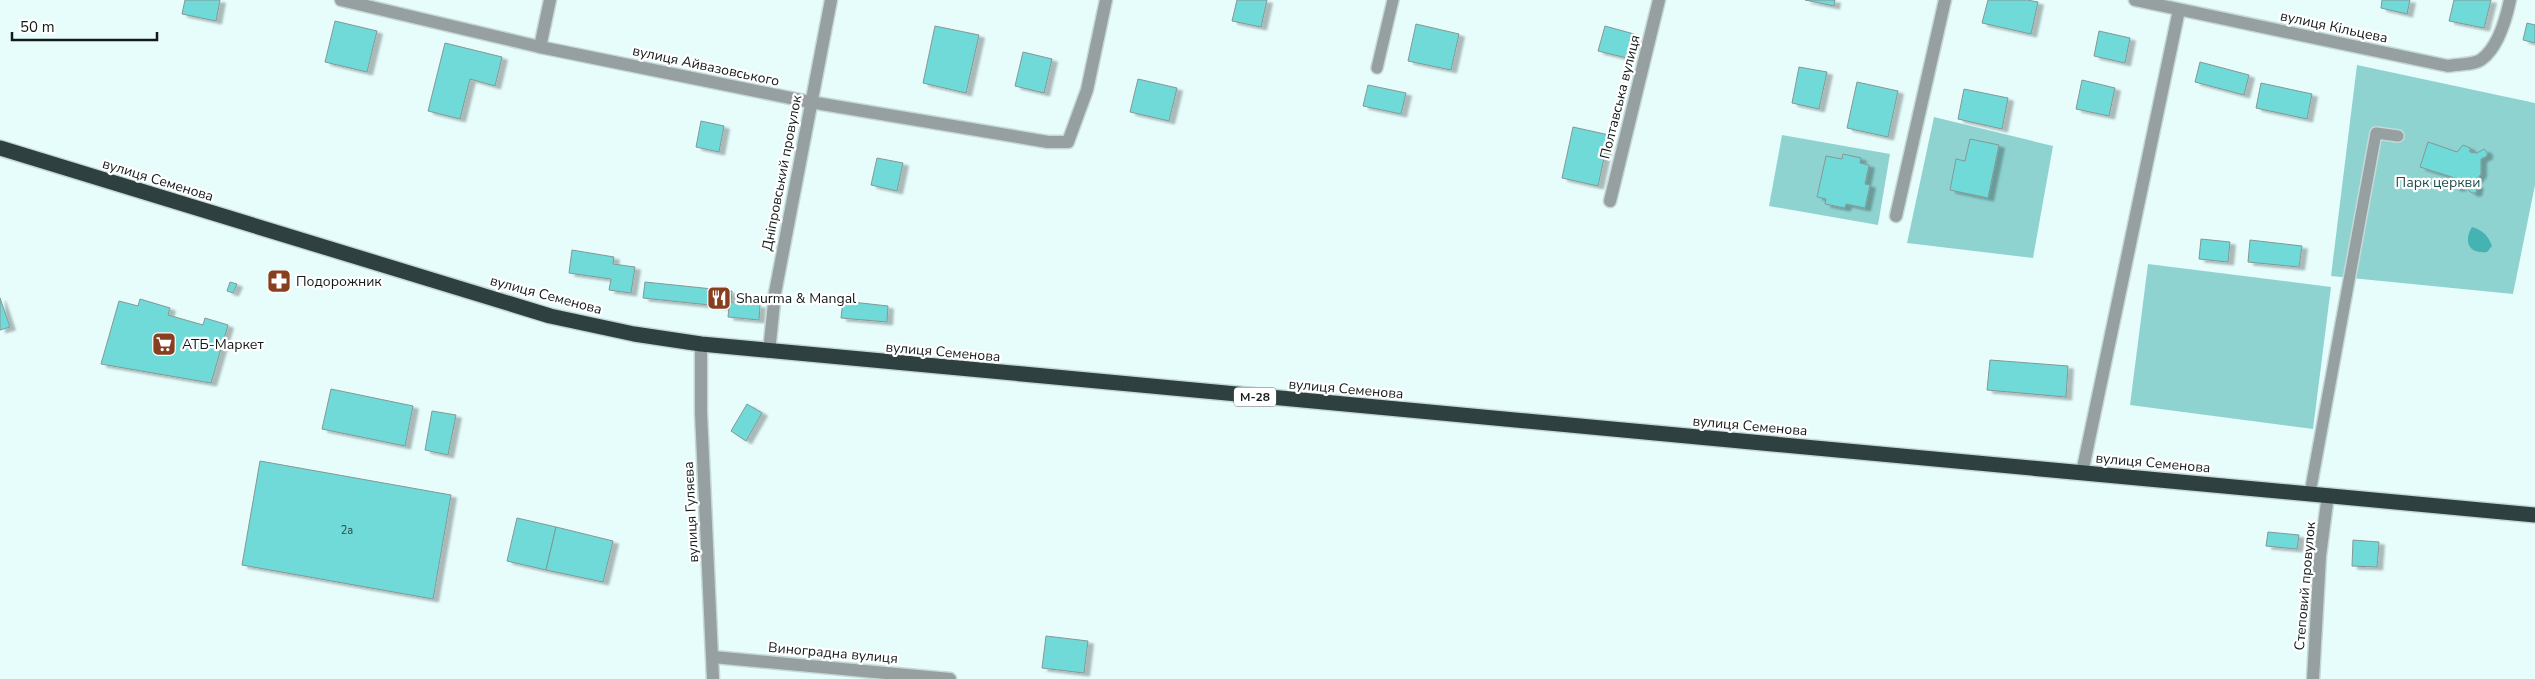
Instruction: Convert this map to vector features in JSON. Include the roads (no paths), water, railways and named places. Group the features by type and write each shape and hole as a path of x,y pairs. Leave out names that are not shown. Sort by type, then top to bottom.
{"highway":[{"name":"вулиця Семенова","path":"0,148 550,316 634,334 701,344 769,352 2535,515"}],"street":[{"name":"вулиця Айвазовського","path":"341,0 540,47 810,102 1024,139 1068,142 1086,90 1106,0"},
{"path":"540,47 550,0"},
{"name":"Дніпровський провулок","path":"769,352 775,293 831,0"},
{"name":"Полтавська вулиця","path":"1610,201 1658,0"},
{"path":"1896,216 1944,0"},
{"name":"вулиця Кільцева","path":"2135,0 2448,66 2481,60 2493,48 2508,12 2510,0"},
{"path":"2082,473 2179,10"},
{"name":"вулиця Гуляєва","path":"701,344 701,413 713,679"},
{"name":"Степовий провулок","path":"2313,679 2320,556 2328,495"},
{"name":"Виноградна вулиця","path":"713,657 950,679"}],"lane":[{"path":"1377,68 1393,0"},
{"path":"2310,493 2376,133 2398,136"}],"place":[{"name":"Подорожник","path":"279,281"},
{"name":"Shaurma & Mangal","path":"719,298"},
{"name":"АТБ-Маркет","path":"164,344"}],"park label":[{"name":"Парк церкви","path":"2438,182"}]}
